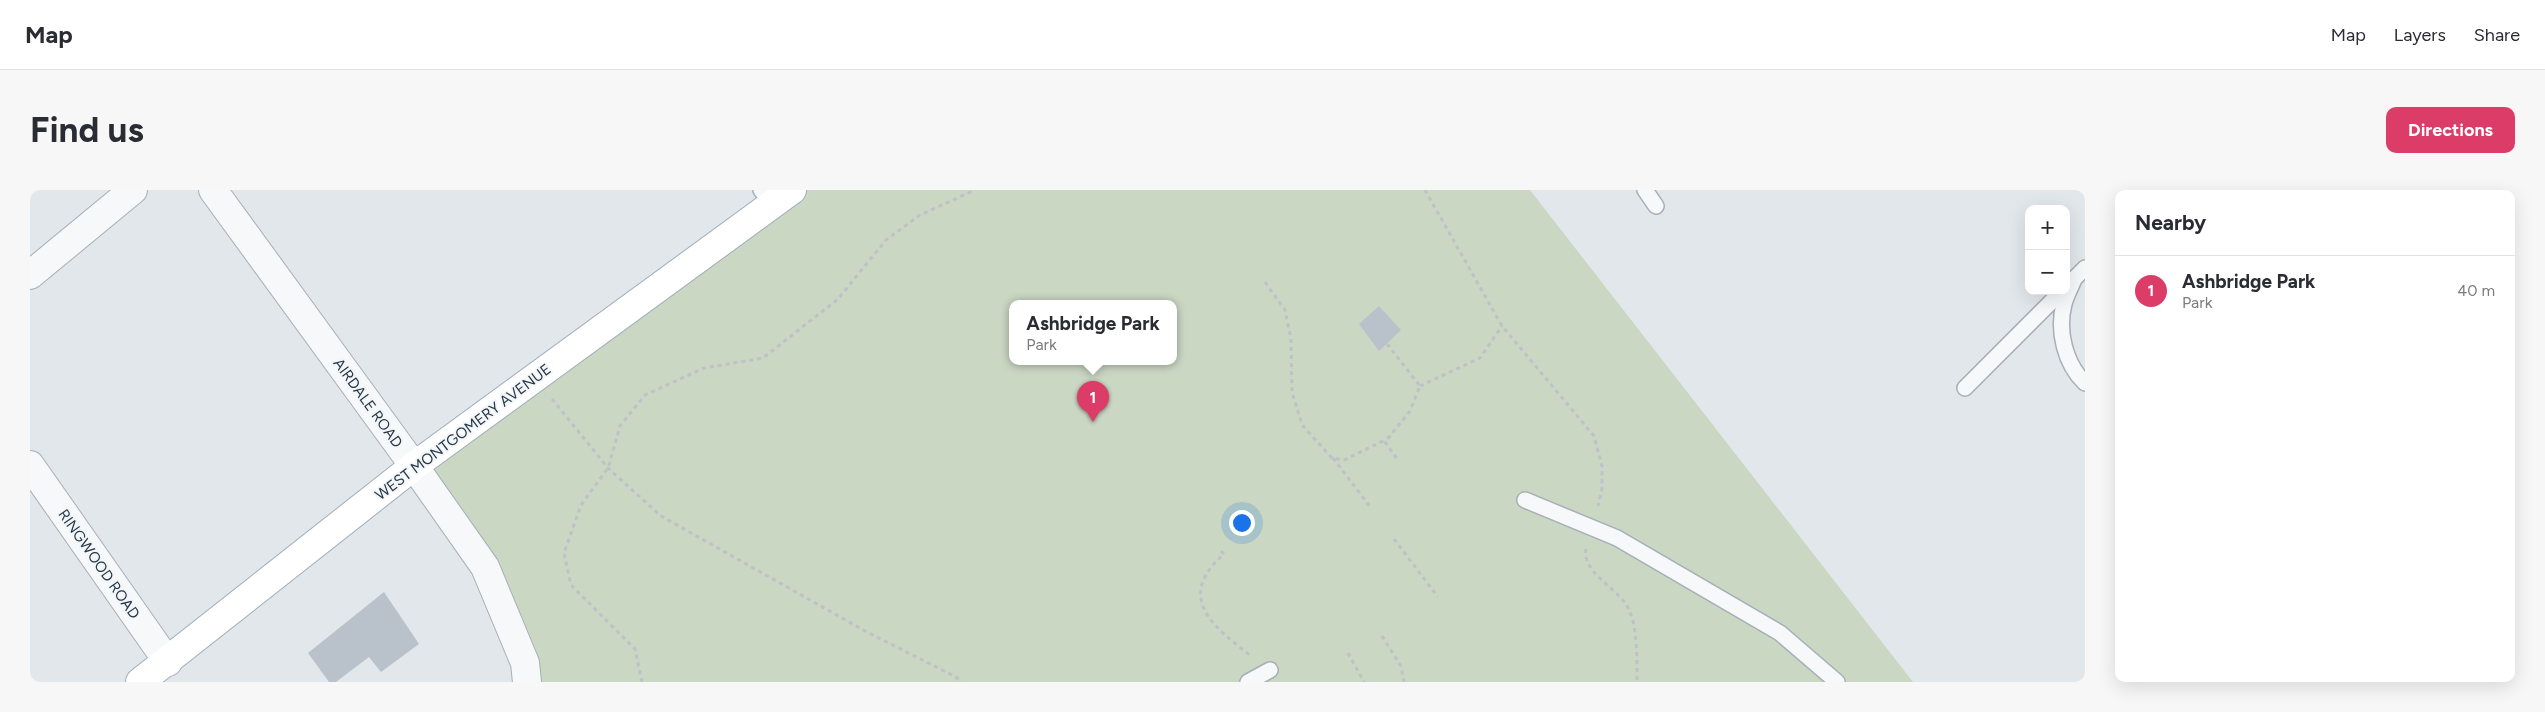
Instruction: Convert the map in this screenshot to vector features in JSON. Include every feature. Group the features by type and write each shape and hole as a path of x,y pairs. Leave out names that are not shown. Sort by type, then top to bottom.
{"main road":[{"name":"WEST MONTGOMERY AVENUE","path":"140,682 168,662 414,466 535,378 775,195"}],"street":[{"path":"30,275 133,190"},
{"name":"AIRDALE ROAD","path":"213,190 414,466 485,567 525,663 527,682"},
{"name":"RINGWOOD ROAD","path":"30,465 168,662"}],"lane":[{"path":"1645,190 1656,206"},
{"path":"2070,283 2085,268"},
{"path":"1965,388 2058,295"},
{"path":"2067,295 2061,332 2068,358 2085,384"},
{"path":"1525,500 1617,538 1780,633 1837,682"},
{"path":"1248,682 1270,670"}],"path":[{"path":"642,682 635,649 571,585 564,553 581,505 608,468 620,426 645,395 704,368 763,358 838,299 886,240 920,215 975,190"},
{"path":"1425,190 1502,326 1594,436 1602,474 1602,489 1597,511"},
{"path":"1265,282 1285,310 1291,339 1292,392 1302,425 1332,458 1371,508"},
{"path":"1332,458 1344,460 1387,440 1410,411 1420,386 1480,358 1502,326"},
{"path":"1387,344 1420,386"},
{"path":"535,378 608,468 661,516 866,631 956,677 962,682"},
{"path":"1387,440 1385,442 1398,460"},
{"path":"1394,539 1438,597"},
{"path":"1587,543 1585,554 1592,569 1626,603 1632,617 1637,682"},
{"path":"1221,551 1224,554 1209,568 1203,583 1205,614 1215,627 1270,670"},
{"path":"1382,636 1401,666 1404,682"},
{"path":"1348,653 1364,682"}],"green space":[{"path":"792,190 1530,190 1913,682 527,682 525,663 414,466"}],"building":[{"path":"1379,306 1401,330 1379,351 1359,324"},
{"path":"384,592 419,644 381,672 369,657 336,682 329,682 308,653"}],"place":[{"name":"Ashbridge Park","path":"1093,422"}]}
